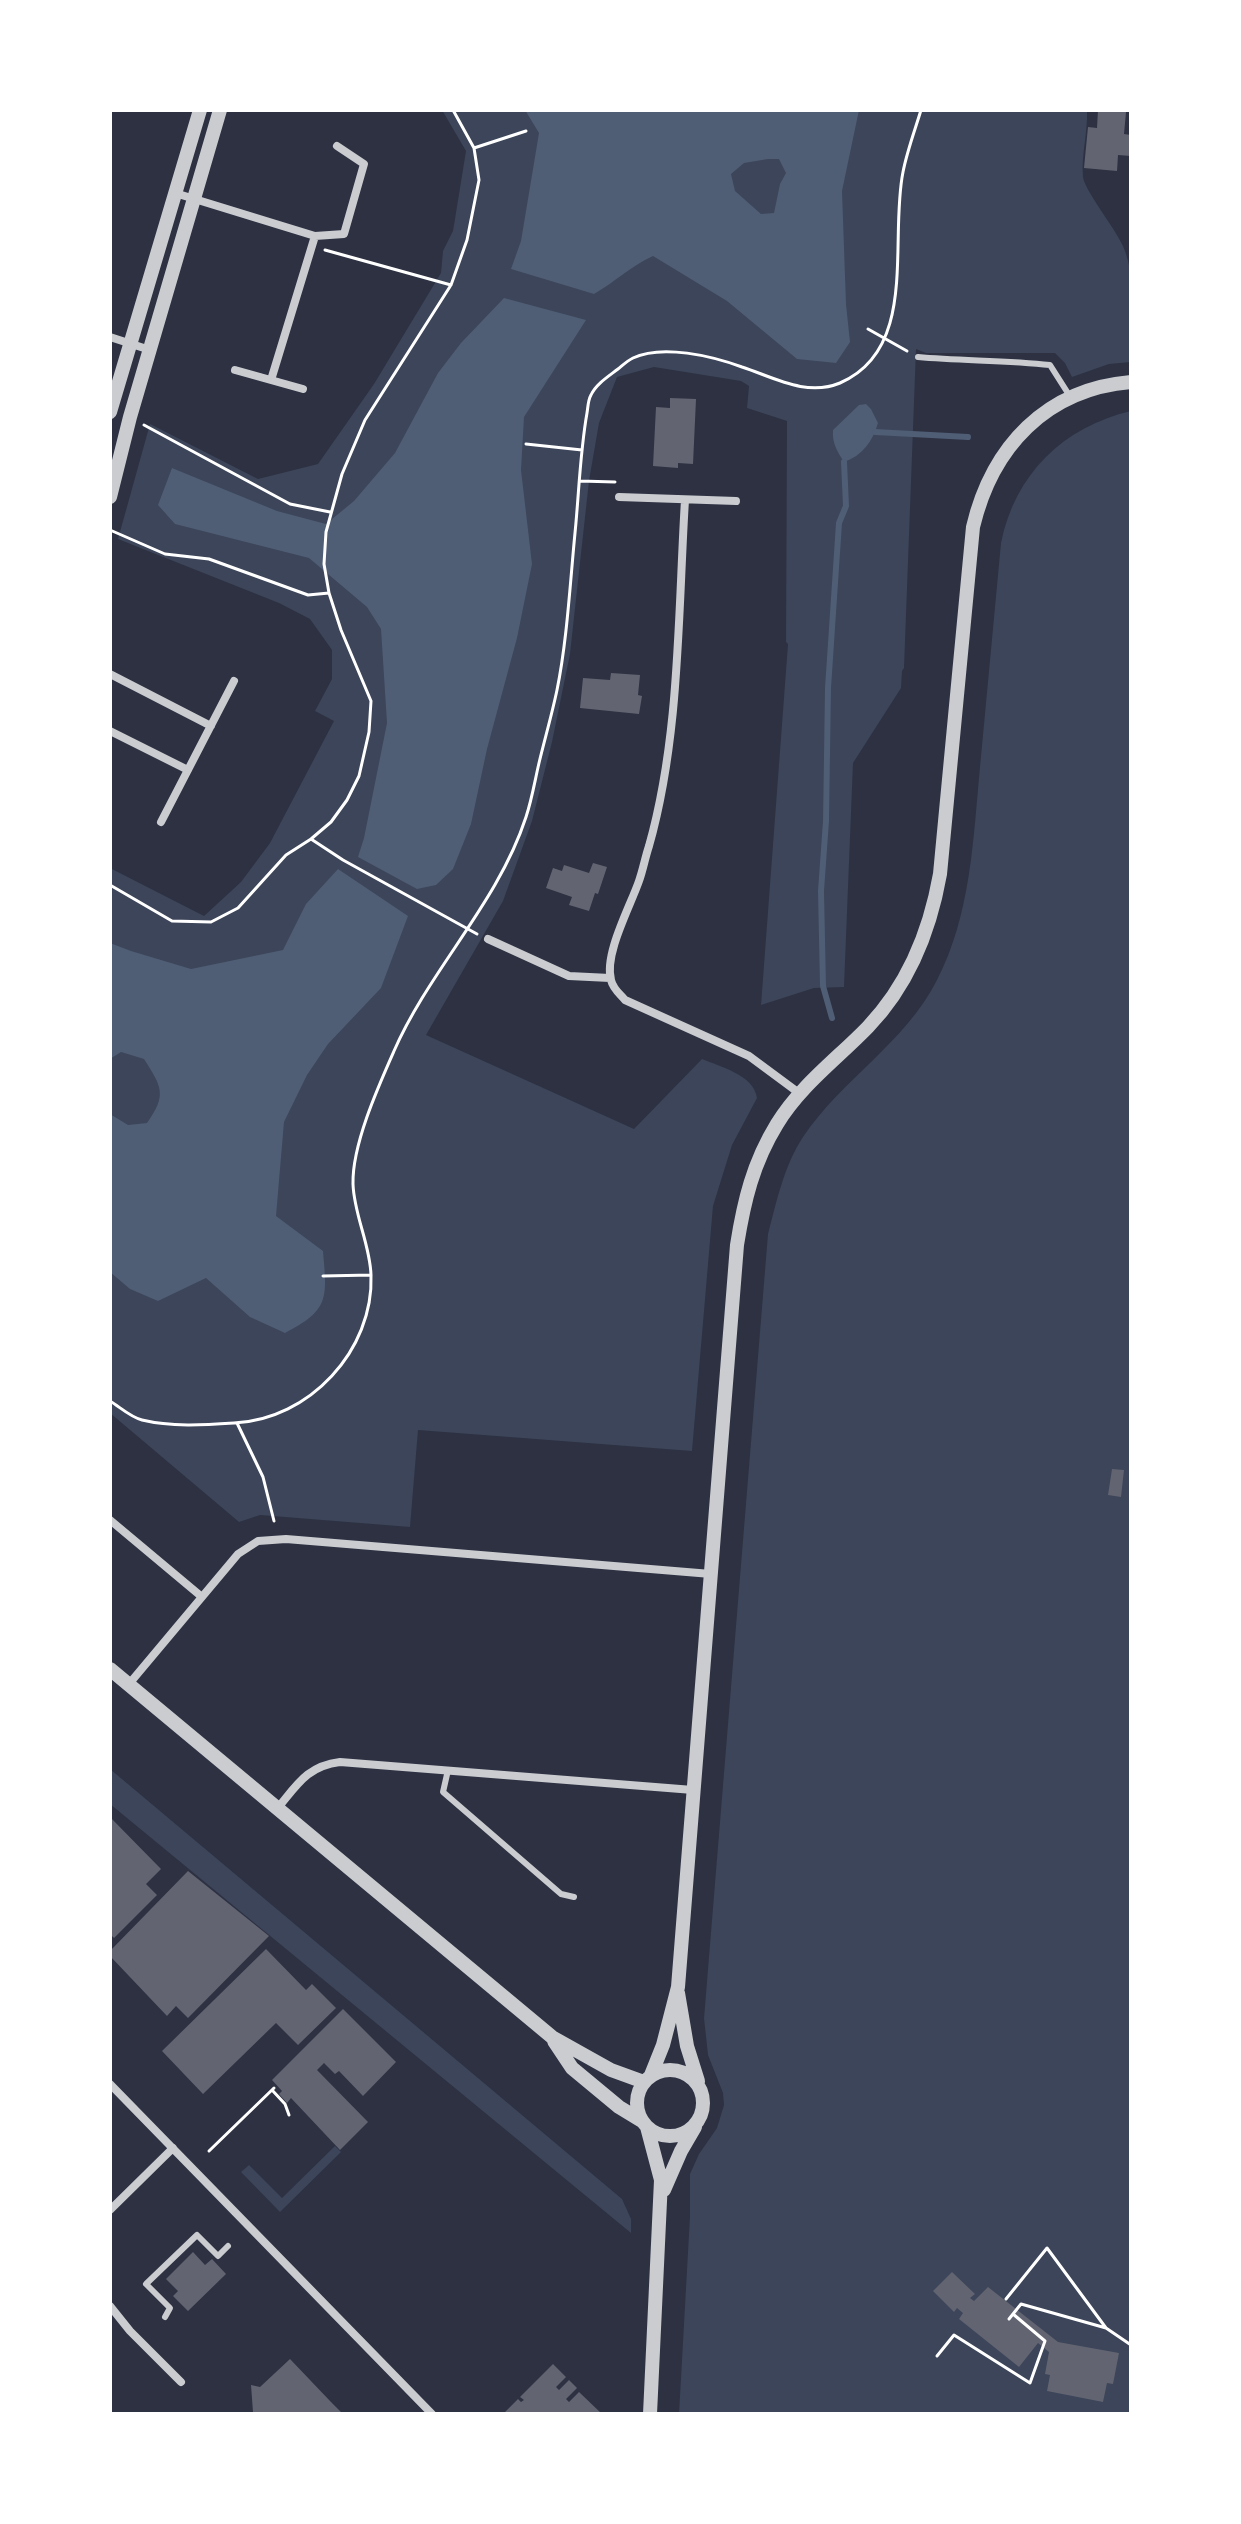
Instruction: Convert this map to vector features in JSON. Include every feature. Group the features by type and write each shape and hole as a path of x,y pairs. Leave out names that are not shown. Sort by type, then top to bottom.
{"street":[{"path":"110,412 200,110"},
{"path":"110,497 220,110"},
{"path":"175,193 315,236 344,234 364,164 337,146"},
{"path":"271,380 315,236"},
{"path":"110,337 150,350"},
{"path":"235,370 303,389"},
{"path":"650,2414 661,2180 638,2110 637,2098 663,2045 678,1987 736,1261 745,1195 777,1124 799,1093 869,1026 890,1000 923,941 940,874 973,527 979,503 999,460 1016,437 1050,409 1091,389 1131,382"},
{"path":"619,497 736,501"},
{"path":"685,500 666,765 656,820 611,961 610,978 625,1000 749,1056 799,1093"},
{"path":"110,674 211,726"},
{"path":"161,822 234,681"},
{"path":"110,731 188,770"},
{"path":"488,939 569,976 610,978"},
{"path":"110,1520 202,1597"},
{"path":"129,1684 238,1554 258,1541 271,1539 711,1574"},
{"path":"110,1669 552,2037 611,2070 648,2078 667,2070 679,2071 690,2076 701,2089"},
{"path":"277,1809 302,1778 323,1764 340,1762 693,1790"},
{"path":"661,2202 674,2166 703,2106 701,2089 691,2064 678,1987"},
{"path":"552,2037 572,2068 655,2133 671,2137 686,2133 697,2123"},
{"path":"110,2084 432,2414"},
{"path":"110,2210 173,2148"},
{"path":"110,2306 130,2331 181,2382"}],"lane":[{"path":"918,357 1050,365 1071,398"},
{"path":"448,1770 443,1792 561,1894 574,1897"},
{"path":"165,2317 170,2308 146,2284 197,2235 218,2256 228,2246"}],"path":[{"path":"110,885 172,921 211,922 238,908 286,855 311,839 347,800 359,776 369,732 371,701 329,593 324,564 330,512 365,420 451,285 467,240 479,180 474,148 453,110"},
{"path":"110,1401 138,1419 181,1425 246,1423 288,1411 306,1401 324,1385 359,1335 368,1313 371,1275 353,1186 355,1159 404,1031 503,873 526,817 557,687 582,450 591,394 605,378 632,358 658,351 711,358 804,388 837,384 863,368 878,353 891,323 898,265 902,174 921,110"},
{"path":"474,148 526,131"},
{"path":"325,250 451,285"},
{"path":"868,329 918,357"},
{"path":"130,421 290,504 330,512"},
{"path":"526,444 582,450"},
{"path":"580,481 620,482"},
{"path":"110,530 165,554 209,559 308,595 329,593"},
{"path":"311,839 466,930"},
{"path":"323,1276 371,1275"},
{"path":"237,1423 263,1477 274,1521"},
{"path":"209,2151 273,2089 289,2115"},
{"path":"1006,2299 1047,2248 1106,2328"},
{"path":"1009,2319 1021,2304 1106,2328 1131,2345"},
{"path":"937,2356 954,2335 1030,2383 1045,2341 1013,2314"}],"shaded area":[{"path":"442,110 1087,110 1083,177 1128,259 1133,303 1131,362 1109,364 1072,377 1055,353 926,353 916,349 904,668 901,688 853,763 844,987 814,988 761,1005 788,644 787,421 747,408 749,386 741,381 654,367 617,377 599,423 589,481 570,654 532,821 503,901 426,1035 634,1129 702,1059 736,1073 755,1090 757,1098 732,1145 713,1206 692,1451 418,1430 410,1527 260,1515 239,1522 110,1413 110,868 204,916 241,882 270,843 334,721 315,711 332,679 332,650 310,619 279,603 118,539 150,424 258,479 318,464 374,384 441,273 443,251 453,231 466,151"},
{"path":"525,110 859,110 842,191 850,342 836,363 797,359 727,301 653,256 594,294 511,269 521,241 539,133","holes":["779,159 786,173 780,184 774,213 761,214 735,191 731,174 744,163"]},
{"path":"504,298 586,320 524,417 521,470 532,564 471,824 453,869 436,885 417,889 358,857 387,723 381,629 367,607 309,558 175,524 158,505 172,468 277,511 326,524 354,501 395,453 438,373 461,343"},
{"path":"866,404 878,423 876,430 861,452 844,462 833,439 833,430 859,405"},
{"path":"1131,411 1131,2414 679,2414 690,2174 717,2128 724,2105 723,2093 708,2055 704,2018 768,1234 796,1148 819,1116 891,1042 924,1002 937,980 957,929 969,876 1001,543 1008,518 1030,475 1046,457 1084,429 1106,418"},
{"path":"338,869 408,916 381,988 328,1044 307,1075 284,1122 276,1216 323,1251 325,1292 322,1301 310,1317 285,1333 250,1317 206,1278 158,1301 130,1289 110,1272 110,1114 128,1125 147,1123 158,1105 160,1091 144,1059 121,1052 110,1059 110,943 191,969 283,950 306,904"},
{"path":"110,1769 622,2199 631,2219 631,2233 110,1804"},
{"path":"335,2146 341,2152 280,2212 241,2172 249,2165 282,2198"}],"building":[{"path":"1098,110 1126,112 1124,134 1131,135 1131,156 1118,155 1117,171 1084,168 1088,127 1097,128"},
{"path":"670,398 696,399 693,464 678,463 678,468 653,466 656,407 670,408"},
{"path":"611,673 640,675 638,695 642,696 639,714 580,708 583,678 610,680"},
{"path":"593,863 607,867 589,911 569,905 572,897 546,888 553,868 562,871 564,865 589,873"},
{"path":"1112,1469 1124,1470 1121,1497 1108,1495"},
{"path":"110,1817 161,1869 146,1884 157,1895 114,1938 110,1934"},
{"path":"188,1871 269,1936 188,2018 176,2006 167,2016 110,1956 110,1951"},
{"path":"266,1949 306,1990 312,1984 336,2008 298,2045 276,2023 203,2094 162,2051"},
{"path":"343,2009 396,2062 363,2096 339,2071 335,2074 324,2063 317,2070 368,2122 340,2150 291,2098 287,2103 272,2080"},
{"path":"193,2252 205,2265 212,2259 226,2274 188,2311 173,2296 178,2291 166,2279"},
{"path":"952,2272 975,2294 970,2298 974,2301 988,2287 1058,2342 1119,2353 1113,2384 1107,2383 1103,2402 1047,2391 1050,2375 1045,2374 1049,2352 1038,2343 1019,2367 959,2319 963,2313 957,2308 954,2312 933,2291"},
{"path":"290,2359 343,2414 253,2412 251,2385 260,2387"},
{"path":"553,2364 566,2377 556,2387 559,2390 569,2380 577,2388 566,2399 569,2402 579,2392 602,2414 503,2414 518,2399 521,2402 524,2400 520,2397"}],"waterway":[{"path":"875,432 968,437"},
{"path":"832,1018 823,986 821,891 826,821 828,688 839,523 846,506 844,462"}]}
